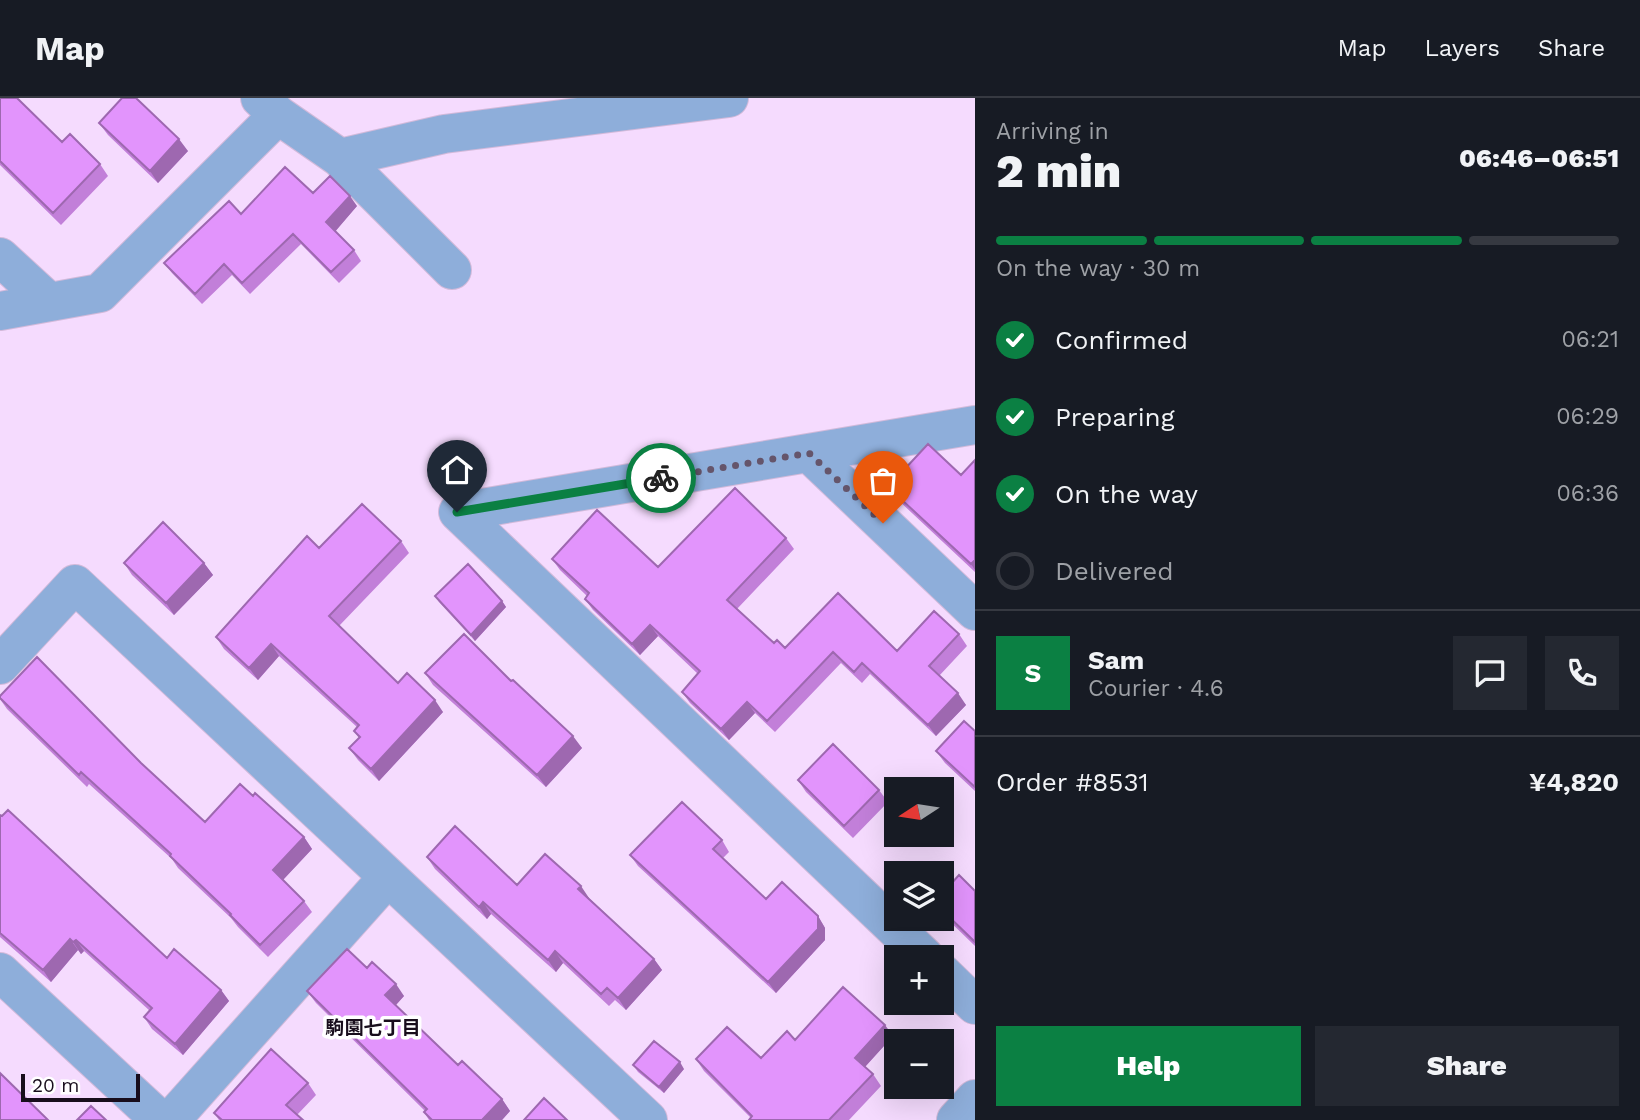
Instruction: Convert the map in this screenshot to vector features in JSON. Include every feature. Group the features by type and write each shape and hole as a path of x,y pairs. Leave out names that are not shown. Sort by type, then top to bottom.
{"street":[{"path":"340,158 444,134 729,98"},
{"path":"0,311 100,293 269,106 340,158 453,270"},
{"path":"0,257 49,302"},
{"path":"912,945 457,512 975,425"},
{"path":"809,453 975,611"},
{"path":"0,665 75,584 648,1120"},
{"path":"171,1120 388,877"},
{"path":"0,972 160,1120"},
{"path":"954,985 975,1005"},
{"path":"956,1120 975,1099"}],"building":[{"path":"0,98 17,98 62,142 70,134 100,164 53,213 0,161"},
{"path":"122,98 136,98 179,139 150,171 99,123"},
{"path":"285,167 313,193 330,176 350,196 326,222 354,250 331,272 293,234 242,283 224,264 195,294 164,263 229,201 241,214"},
{"path":"928,444 961,475 975,460 975,560 971,564 888,487"},
{"path":"735,488 786,538 727,600 774,643 777,640 785,648 838,593 897,651 934,611 959,634 929,666 958,693 928,725 862,663 854,672 833,652 767,721 747,702 721,729 682,692 700,671 650,625 632,644 585,599 589,593 552,559 597,510 658,567"},
{"path":"362,504 401,541 329,616 398,683 407,673 435,700 371,769 349,748 360,737 354,731 359,725 271,644 249,668 216,637 307,536 319,548"},
{"path":"163,522 204,563 166,603 124,563"},
{"path":"468,564 502,601 471,635 435,596"},
{"path":"464,634 511,681 573,736 537,775 425,673"},
{"path":"37,657 141,763 205,822 240,784 253,796 255,793 304,837 273,870 304,901 260,945 170,856 171,854 81,772 79,775 0,698"},
{"path":"964,721 975,731 975,787 936,751"},
{"path":"833,744 879,790 844,826 798,780"},
{"path":"682,802 722,840 713,849 766,899 782,882 818,916 818,929 768,982 630,855"},
{"path":"8,810 167,958 174,949 221,990 175,1044 144,1017 152,1008 76,940 73,942 70,939 43,970 0,933 0,815"},
{"path":"455,826 517,885 545,854 581,886 578,889 654,959 618,998 607,988 601,994 555,951 548,960 483,902 479,907 427,857"},
{"path":"959,875 975,891 975,942 954,922 954,881"},
{"path":"347,949 367,968 372,962 396,984 385,995 458,1065 462,1061 502,1099 482,1120 432,1120 424,1112 427,1109 307,991"},
{"path":"843,987 885,1025 855,1058 873,1074 829,1120 749,1120 752,1116 696,1059 727,1027 761,1058 787,1031 795,1040"},
{"path":"654,1041 680,1062 659,1087 633,1065"},
{"path":"271,1049 308,1083 286,1105 303,1120 222,1120 214,1113"},
{"path":"0,1073 48,1120 0,1120"},
{"path":"544,1098 567,1120 524,1120"},
{"path":"91,1106 106,1120 77,1120"}],"way so far":[{"path":"661,478 809,453 883,523"}],"district":[{"name":"駒園七丁目","path":"373,1027"}],"route":[{"path":"457,512 661,478"}]}
